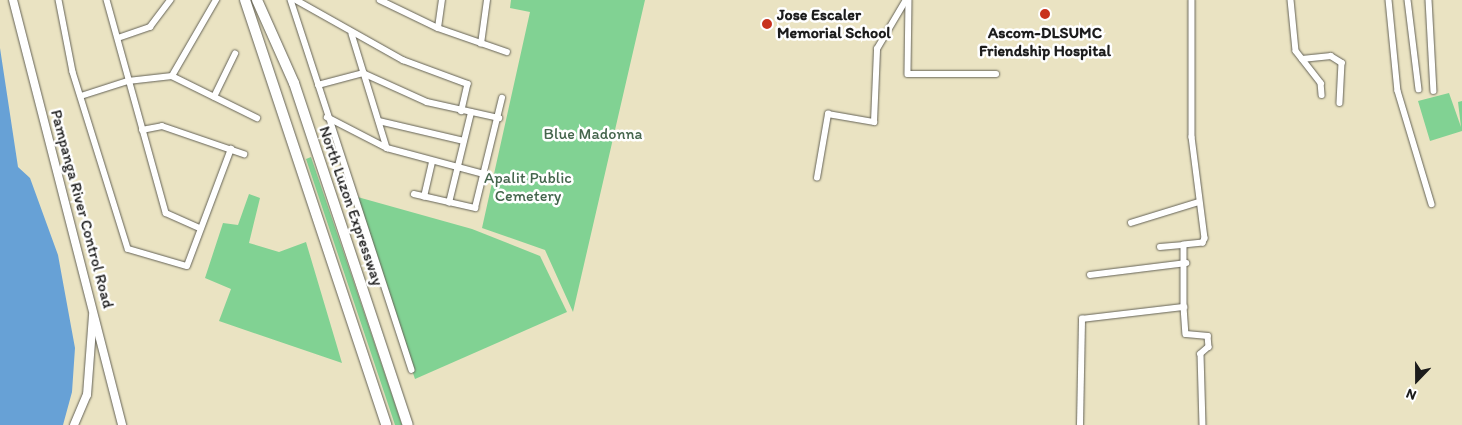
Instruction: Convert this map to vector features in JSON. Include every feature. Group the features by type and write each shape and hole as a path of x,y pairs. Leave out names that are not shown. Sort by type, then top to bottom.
{"highway":[{"path":"245,0 386,425"},
{"name":"North Luzon Expressway","path":"257,0 294,83 408,425"}],"main road":[{"name":"Pampanga River Control Road","path":"12,0 94,308 122,425"},
{"path":"74,425 87,395 94,308"}],"street":[{"path":"59,0 81,96 126,247 186,267 231,149"},
{"path":"107,0 166,213 200,228"},
{"path":"118,38 150,27 170,0"},
{"path":"172,76 216,0"},
{"path":"291,0 412,370"},
{"path":"296,0 352,34 428,72 468,84 462,110"},
{"path":"380,0 438,28 507,52"},
{"path":"438,28 442,0"},
{"path":"481,44 488,0"},
{"path":"908,0 908,74 996,74"},
{"path":"817,178 828,114 874,122 877,49 908,0"},
{"path":"1160,247 1203,243 1192,137 1192,0"},
{"path":"1291,0 1294,43 1302,58 1321,83 1322,96"},
{"path":"1389,0 1398,91 1432,204"},
{"path":"1408,0 1419,90"},
{"path":"1429,0 1434,91"},
{"path":"352,34 387,148"},
{"path":"214,97 235,54"},
{"path":"1302,58 1331,56 1342,63 1340,103"},
{"path":"318,85 363,73 427,102 499,118"},
{"path":"81,96 128,81 172,76 257,118"},
{"path":"414,194 475,208 499,118 502,98"},
{"path":"450,203 471,113"},
{"path":"328,117 387,148 432,162 484,174"},
{"path":"379,121 464,141"},
{"path":"142,130 162,126 244,154"},
{"path":"424,197 432,162"},
{"path":"1132,223 1199,202"},
{"path":"1184,245 1186,263 1184,307 1186,334 1208,336 1209,347 1201,354 1202,425"},
{"path":"1090,274 1186,263"},
{"path":"1080,425 1082,319 1184,307"}],"green space":[{"name":"Apalit Public Cemetery","path":"511,0 645,0 573,312 545,250 482,228 530,12 510,8"},
{"path":"1449,93 1461,127 1458,102 1462,101 1462,131 1430,141 1418,101"},
{"path":"311,157 402,425 395,425 306,159"},
{"path":"249,194 260,198 249,243 279,252 306,242 342,363 219,321 231,289 205,278 223,223 238,225"},
{"path":"354,196 472,229 540,256 567,312 415,379"}],"water":[{"path":"0,48 18,167 30,178 58,255 75,348 72,392 63,425 0,425"}],"place":[{"name":"Ascom-DLSUMC Friendship Hospital","path":"1045,14"},
{"name":"Jose Escaler Memorial School","path":"767,24"}],"park label":[{"name":"Blue Madonna","path":"593,134"}]}
